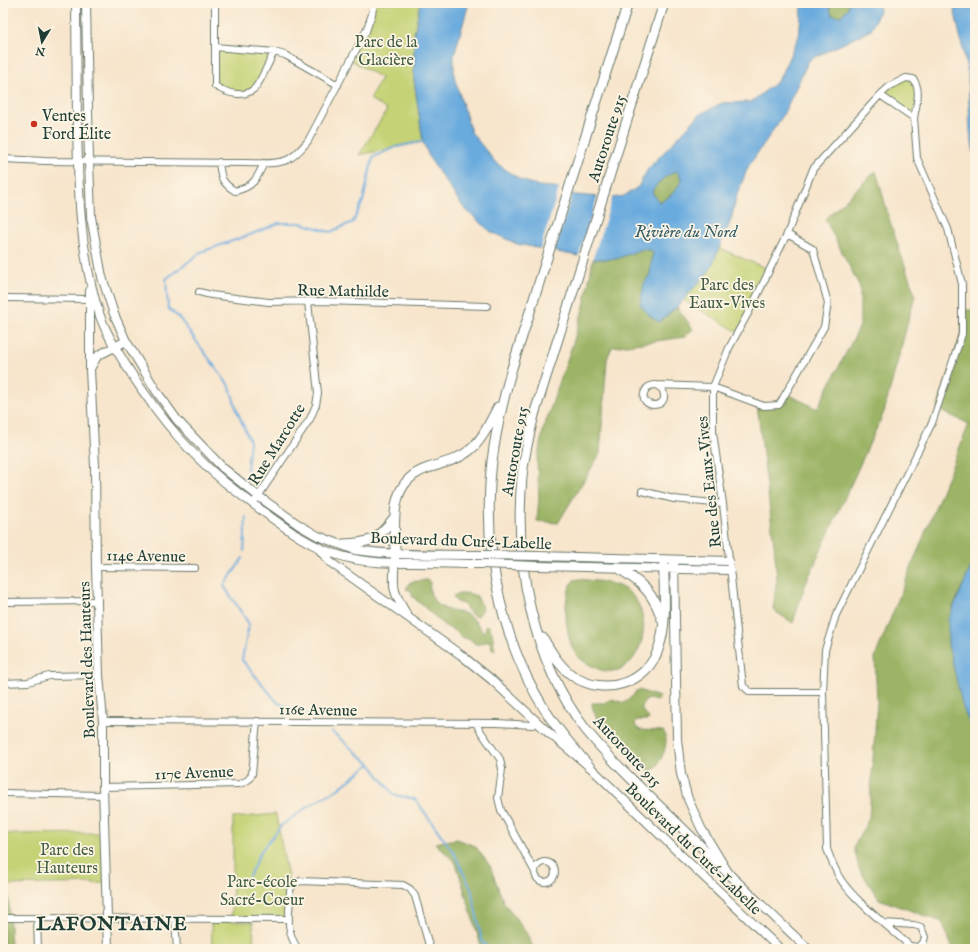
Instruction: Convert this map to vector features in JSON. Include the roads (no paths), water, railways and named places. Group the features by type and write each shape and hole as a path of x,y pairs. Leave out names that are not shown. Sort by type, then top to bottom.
{"highway":[{"name":"Autoroute 915","path":"589,766 560,732 536,694 516,649 500,599 493,562 489,505 492,456 504,397 570,182 628,3"},
{"name":"Autoroute 915","path":"664,3 539,397 523,467 520,505 521,550 526,589 535,625 544,653 556,682 572,710 586,730 620,768 729,874"},
{"path":"395,558 396,528 394,518 397,499 401,489 413,475 422,470 453,460 470,450 483,434 504,397"},
{"path":"343,544 370,541 381,534 394,518"},
{"path":"535,625 556,659 564,669 573,676 595,685 620,685 631,681 643,674 650,666 656,656 660,644 665,609 664,564"},
{"path":"617,567 637,580 648,592 656,605 663,622"}],"main road":[{"name":"Boulevard du Curé-Labelle","path":"76,3 78,161 88,271 101,317 115,347 146,398 194,456 254,504 299,536 317,547 348,558 372,561 395,558 481,555 537,556 664,564"},
{"name":"Boulevard du Curé-Labelle","path":"86,3 91,217 98,260 114,314 126,341 157,392 177,420 223,468 258,496 306,529 355,550 395,558 482,564 617,567 664,564 674,560 729,561"},
{"path":"76,13 86,13"},
{"name":"Boulevard des Hauteurs","path":"88,271 91,299 90,370 95,466 99,675 103,721 103,791 108,949"},
{"path":"90,370 96,358 126,341"},
{"name":"Boulevard du Curé-Labelle","path":"317,547 330,562 409,618 499,686 537,726 589,766 780,949"},
{"path":"395,558 393,580 395,593 409,618"},
{"name":"Boulevard du Curé-Labelle","path":"674,560 677,739 681,774 688,799 698,823 729,874 808,949"},
{"path":"664,564 674,569 730,570"}],"street":[{"path":"215,3 215,86 224,92 245,94 255,88 274,52"},
{"path":"3,159 264,163 286,160 299,152 308,142 366,31 374,3"},
{"path":"215,47 274,52 285,55 338,85"},
{"name":"Rue des Eaux-Vives","path":"824,692 750,692 743,686 723,504 713,432 713,387 729,348 752,306 787,234 814,169 880,95 890,86 906,78 914,80 917,84 918,92 914,118 917,158 948,229 962,284 962,334 932,423 836,614 825,650 824,692 827,849 833,866 841,880 856,897 884,923 910,946 918,947 923,944 925,937 921,927 884,923"},
{"path":"880,95 914,118"},
{"path":"219,162 221,176 226,185 235,191 246,188 257,179 264,163"},
{"path":"656,385 713,387 764,406 779,405 824,327 828,303 812,249 787,234"},
{"name":"Rue Mathilde","path":"199,292 263,301 487,306"},
{"path":"3,298 91,299"},
{"name":"Rue Marcotte","path":"254,504 310,419 316,405 317,390 308,302"},
{"path":"642,491 674,499 723,504"},
{"name":"114e Avenue","path":"96,567 195,568"},
{"path":"3,602 97,601"},
{"path":"3,683 28,682 49,676 99,675"},
{"name":"116e Avenue","path":"103,721 476,723 537,726"},
{"name":"117e Avenue","path":"3,793 103,791 240,784 248,780 252,774 257,721"},
{"path":"476,723 478,729 500,759 502,769 498,798 501,810 535,872"},
{"path":"298,949 290,935 288,919 290,889 295,883 301,881 403,885 410,889 415,896 430,949"},
{"path":"3,918 288,919"},
{"path":"37,918 38,949"},
{"path":"175,918 177,949"}],"water":[{"name":"Rivière du Nord","path":"420,3 469,3 454,55 454,76 471,132 496,163 521,180 538,186 554,187 576,195 612,198 624,196 638,187 648,169 700,114 722,103 751,102 778,81 799,36 802,3 828,3 832,15 841,16 848,8 849,3 878,3 880,9 871,30 809,60 782,117 748,167 737,195 731,220 710,270 677,307 659,322 650,316 640,304 644,284 650,274 653,251 642,249 616,259 593,259 517,244 491,232 463,207 430,159 423,142 414,80 414,34","holes":["677,171 682,180 670,196 659,202 652,192 669,174"]},
{"path":"953,3 975,3 975,158 970,132 968,74"},
{"path":"975,558 975,736 963,708 948,644 948,620"}],"waterway":[{"path":"247,470 250,441 237,411 230,387 180,319 168,308 166,279 201,252 279,223 301,223 330,232 353,222 363,201 373,157 396,147 424,141"},
{"path":"244,551 246,517"},
{"path":"243,558 224,586 249,624 242,660 278,703 310,715"},
{"path":"331,731 370,764 394,795 415,799 454,853 471,889 482,941 489,949"},
{"path":"249,876 261,851 282,825 310,805 338,789 370,764"}],"place":[{"name":"Ventes Ford Élite","path":"34,124"}],"district":[{"name":"LAFONTAINE","path":"112,923"}],"park label":[{"name":"Parc de la Glacière","path":"386,50"},
{"name":"Parc des Eaux-Vives","path":"727,293"},
{"name":"Parc des Hauteurs","path":"67,858"},
{"name":"Parc-école Sacré-Coeur","path":"262,890"}]}
